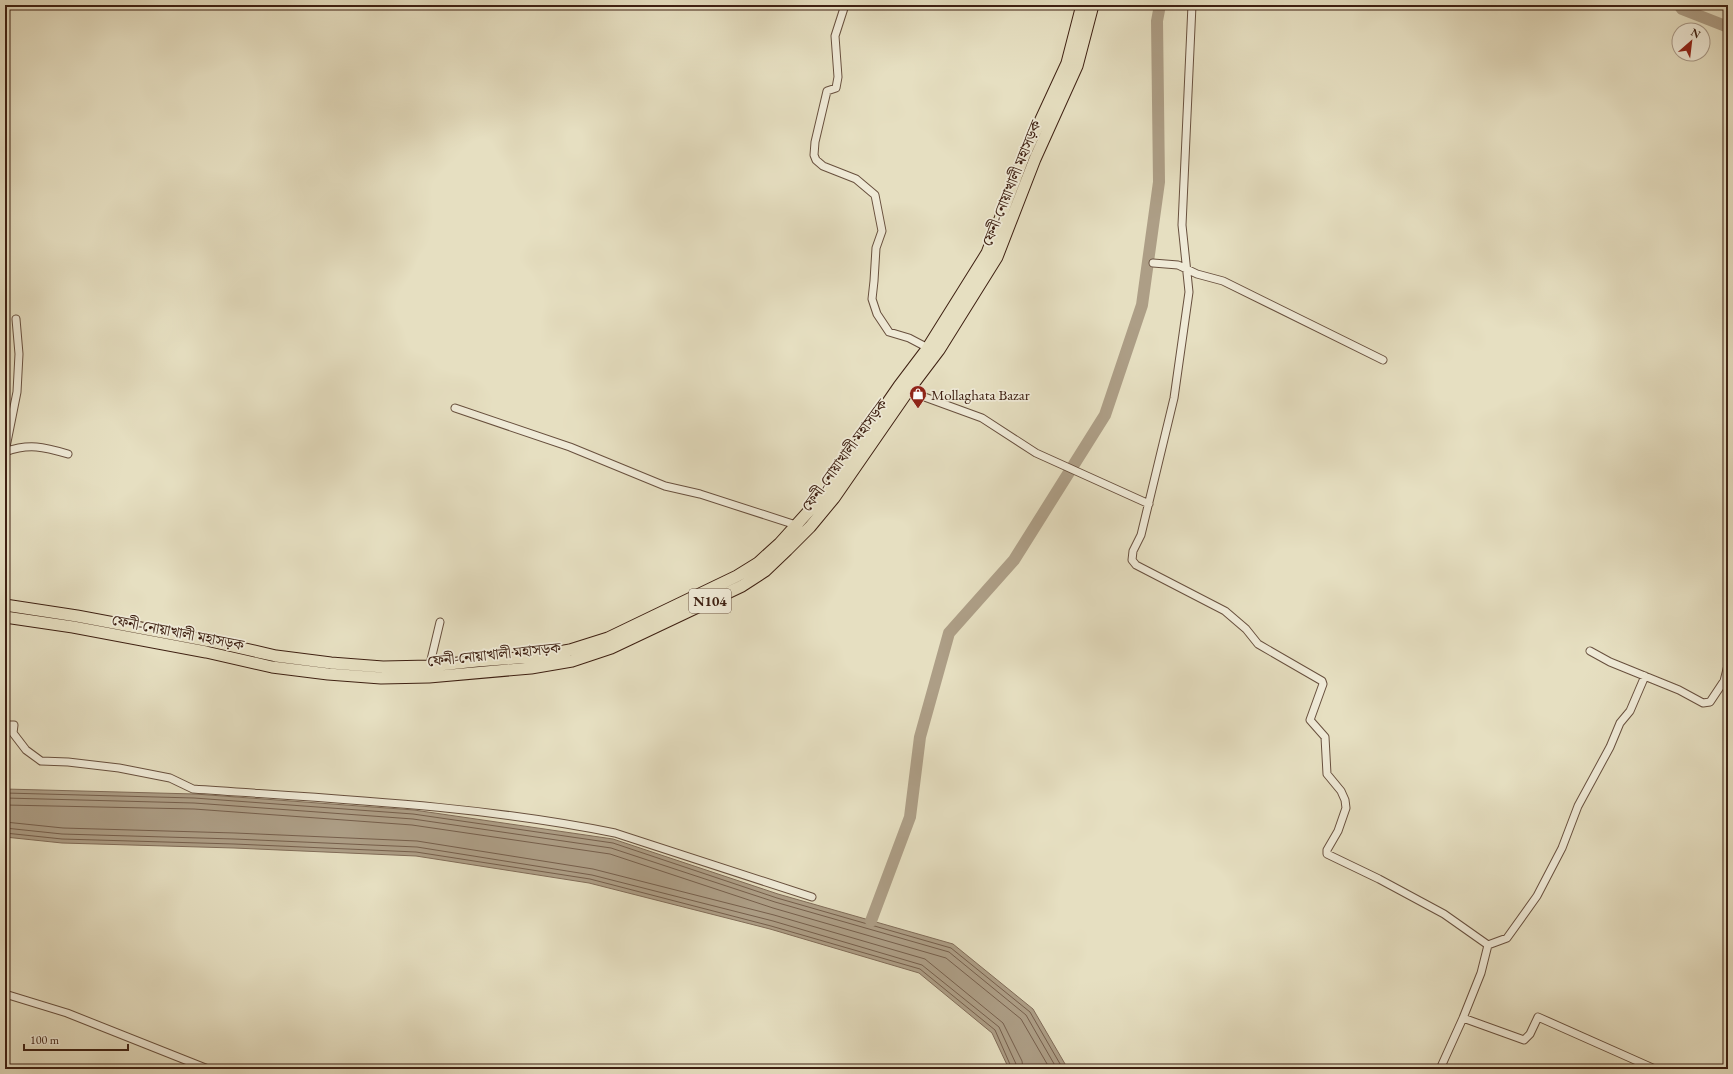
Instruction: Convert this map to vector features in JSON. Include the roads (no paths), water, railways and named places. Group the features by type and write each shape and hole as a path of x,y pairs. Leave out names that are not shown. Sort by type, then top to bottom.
{"highway":[{"name":"ফেনী-নোয়াখালী মহাসড়ক","path":"5,605 210,641 276,656 331,663 383,667 430,666 531,657 570,650 608,638 737,576 758,563 797,525 826,492 899,386 927,349 987,253 1024,156 1067,63 1082,5"},
{"name":"ফেনী-নোয়াখালী মহাসড়ক","path":"5,617 73,627 272,667 374,678 423,677 531,668 572,661 611,648 742,586 765,571 810,527 834,498 908,391 939,350 996,257 1035,159 1077,66 1093,5"}],"street":[{"path":"845,5 835,36 838,77 836,88 827,91 815,142 814,155 816,160 823,166 856,179 875,195 882,231 876,248 872,299 877,314 889,332 909,338 927,349 939,350"},
{"path":"1192,5 1182,225 1189,292 1174,398 1141,535 1133,551 1133,562 1225,611 1246,628 1258,644 1322,682 1310,720 1325,737 1327,774 1343,794 1346,808 1338,831 1327,850 1328,854 1379,879 1444,914 1488,945"},
{"path":"1153,264 1178,265 1197,274 1223,280 1383,360"},
{"path":"16,319 18,354 17,392 5,452 29,445 50,448 68,454"},
{"path":"908,391 982,418 1036,453 1148,504"},
{"path":"455,408 570,447 665,486 700,494 797,525 810,527"},
{"path":"423,677 430,666 440,622"},
{"path":"1590,652 1610,662 1679,690 1704,703 1710,702 1726,681 1728,665"},
{"path":"1488,945 1507,938 1537,896 1562,848 1578,806 1610,748 1620,723 1630,711 1645,676"},
{"path":"5,725 14,726 14,733 26,750 41,761 68,762 119,768 170,778 193,789 441,808 584,827 615,833 812,897"},
{"path":"1440,1069 1481,973 1488,945"},
{"path":"5,994 67,1013 208,1069"},
{"path":"1463,1018 1524,1040 1530,1034 1538,1017 1655,1069"}],"water":[{"path":"5,789 195,794 414,810 613,839 778,894 953,944 1033,1009 1068,1069 1009,1069 992,1033 919,973 770,929 589,883 416,856 234,848 62,843 5,837"}],"waterway":[{"path":"871,921 910,817 920,737 949,633 1014,560 1105,415 1142,305 1159,182 1157,21 1160,5"},
{"path":"1679,5 1682,9 1728,27"}],"place":[{"name":"Mollaghata Bazar","path":"918,409"}]}
